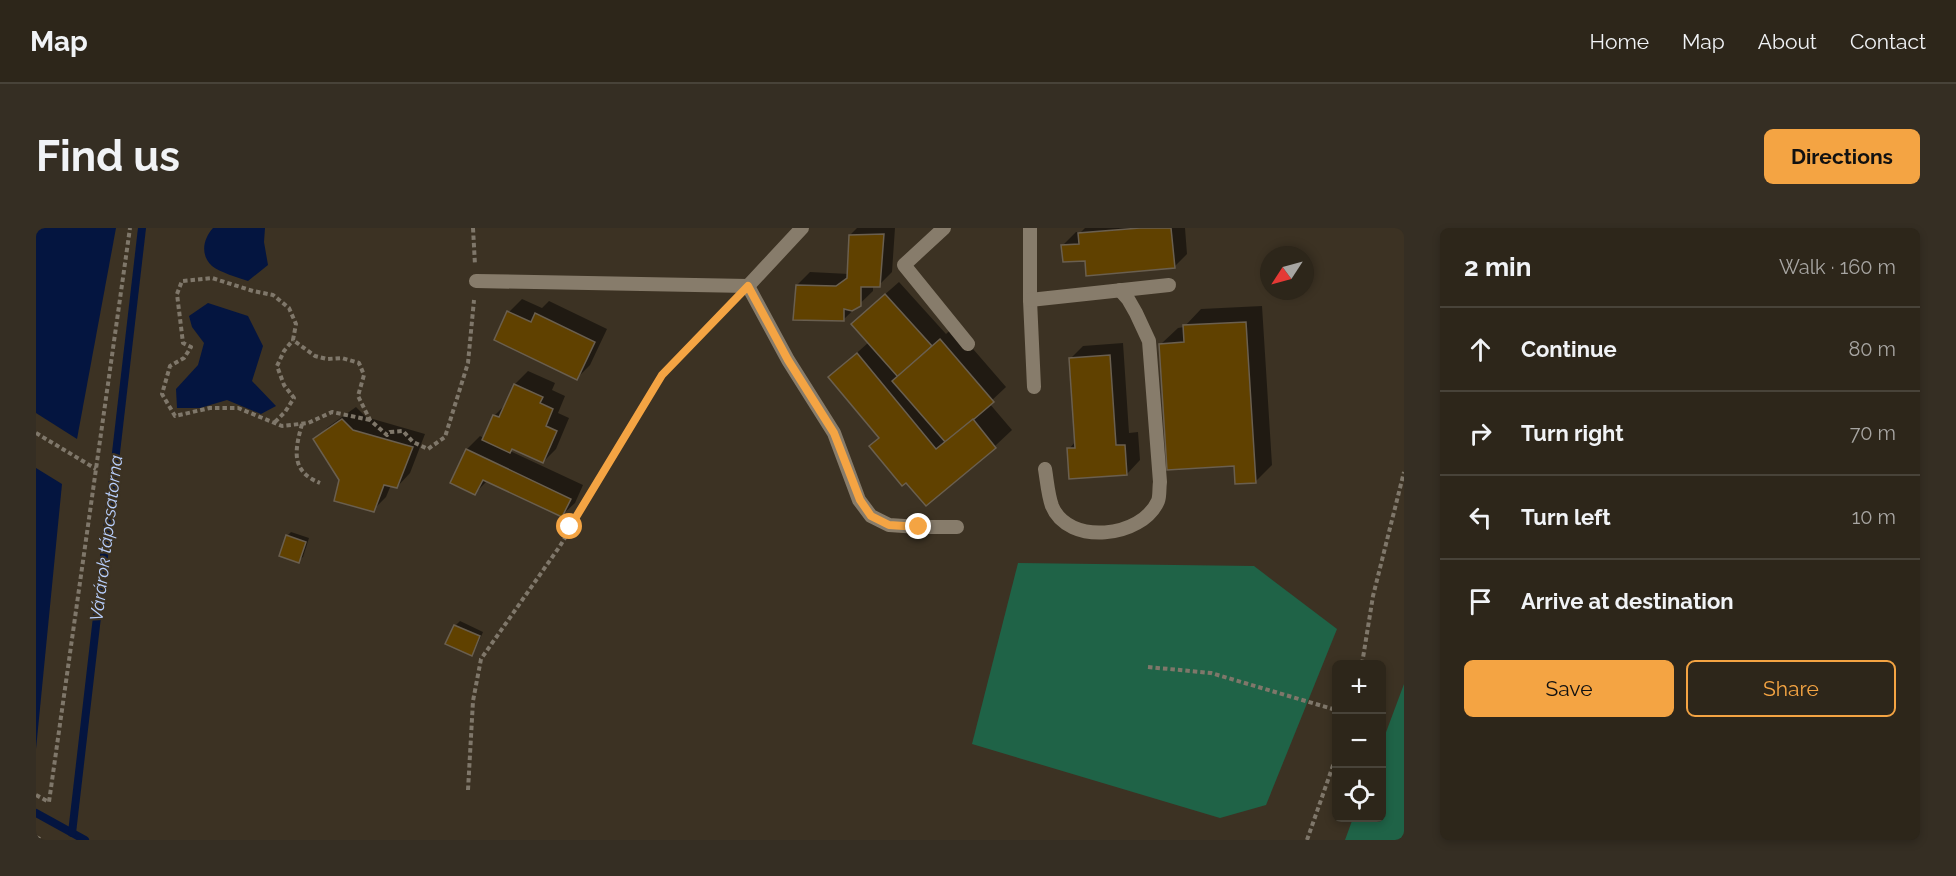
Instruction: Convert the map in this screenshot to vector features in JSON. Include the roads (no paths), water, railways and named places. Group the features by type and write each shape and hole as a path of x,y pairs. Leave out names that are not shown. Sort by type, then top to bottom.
{"lane":[{"path":"476,281 748,286 802,228"},
{"path":"944,228 904,265 968,344"},
{"path":"1030,228 1030,300 1034,387"},
{"path":"1030,300 1169,285"},
{"path":"748,286 788,360 834,433 860,500 871,516 889,525 957,526"},
{"path":"1045,469 1052,507 1063,521 1076,529 1094,532 1120,530 1138,524 1158,501 1160,482 1149,341 1136,313 1120,290"}],"water":[{"path":"36,228 116,228 77,439 36,413"},
{"path":"213,228 265,228 264,242 268,265 248,281 212,266 208,262 204,247"},
{"path":"208,303 248,316 263,346 252,381 276,406 261,414 227,400 200,408 177,408 176,389 198,365 204,343 192,327 189,316"},
{"path":"36,468 62,484 36,749"}],"waterway":[{"name":"Várárok tápcsatorna","path":"72,833 142,228"},
{"path":"36,813 85,840"}]}
